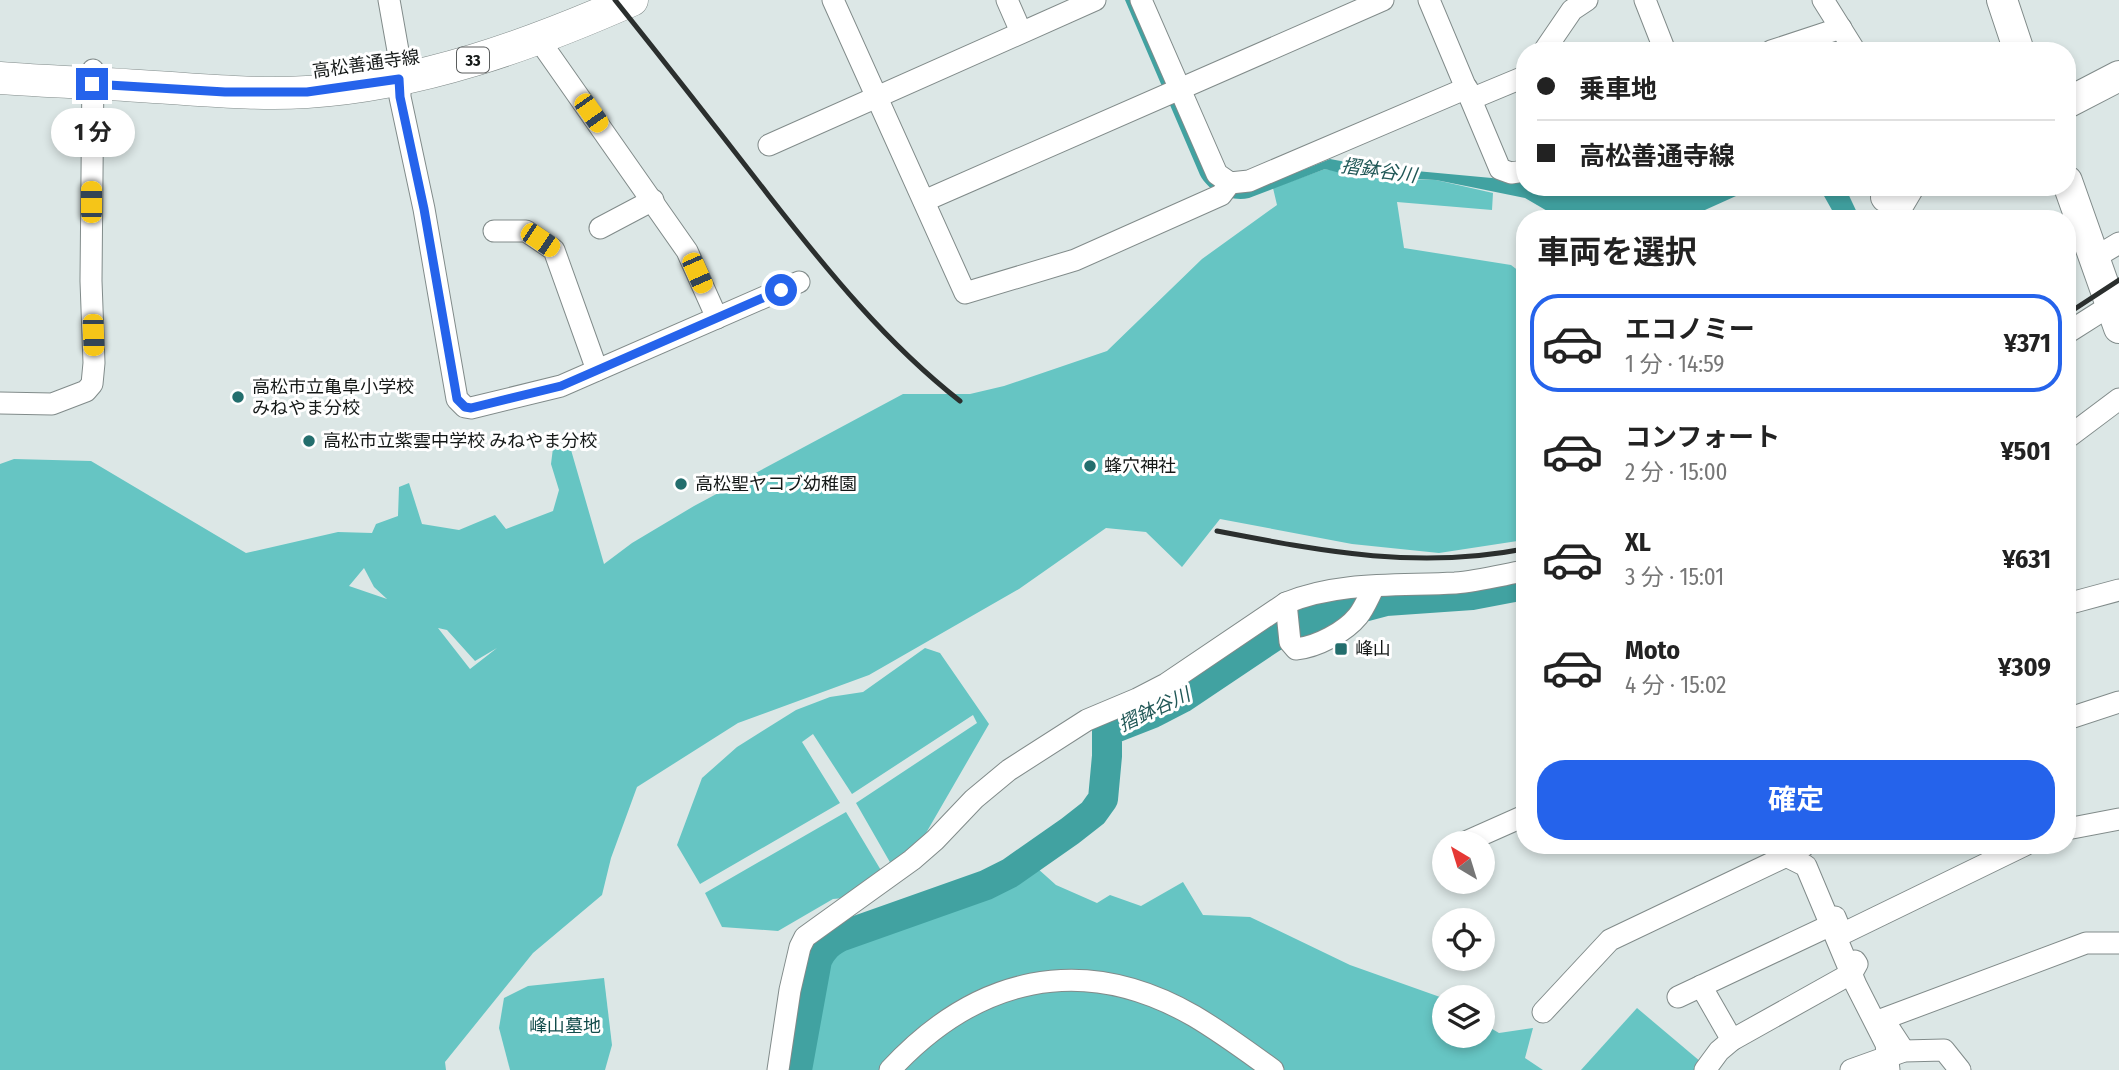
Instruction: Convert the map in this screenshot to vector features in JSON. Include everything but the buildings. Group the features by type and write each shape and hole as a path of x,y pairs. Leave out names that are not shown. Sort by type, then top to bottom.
{"main road":[{"name":"高松善通寺線","path":"0,61 93,76 225,92 307,92 399,70 483,43 597,0"},
{"name":"高松善通寺線","path":"399,70 490,56 632,0"},
{"name":"高松善通寺線","path":"0,78 93,76"}],"street":[{"path":"389,0 400,97 424,209 457,399 461,404 471,408 561,386 799,282"},
{"path":"833,0 965,293 1075,260 1226,188 1469,94 1516,79"},
{"path":"1007,0 1021,32"},
{"path":"769,145 1095,0"},
{"path":"1141,0 1173,91 1226,188"},
{"path":"924,201 1383,0"},
{"path":"1550,42 1572,10 1587,0"},
{"path":"1645,0 1661,42"},
{"path":"1823,0 1850,42"},
{"path":"2002,0 2017,42"},
{"path":"1431,1 1500,169 1516,172"},
{"path":"1799,42 1841,28"},
{"path":"544,47 687,251 717,318"},
{"path":"0,403 52,404 86,391 92,384 93,76"},
{"path":"2076,98 2119,76"},
{"path":"600,228 653,200"},
{"path":"494,231 526,231 554,250 597,370"},
{"path":"2076,234 2094,258 2116,311 2076,329"},
{"path":"2094,258 2119,243"},
{"path":"2076,431 2119,399"},
{"path":"778,1070 790,990 805,937 912,860 974,799 1009,770 1087,720 1166,684 1286,603 1307,594 1329,590 1460,582 1516,572"},
{"path":"1286,603 1290,642 1296,649 1309,648 1350,624 1360,613 1374,587"},
{"path":"2076,602 2119,590"},
{"path":"2076,716 2119,702"},
{"path":"2076,827 2119,819"},
{"path":"1490,831 1516,820"},
{"path":"1543,1012 1610,940 1777,854"},
{"path":"1788,854 1806,866 1822,904 1837,929 1852,973 1874,1023 1894,1059"},
{"path":"1678,997 2005,854"},
{"path":"1894,1059 1882,1019 2074,947 2101,942 2119,943"},
{"path":"1710,1068 1719,1051 1732,1040 1852,973"},
{"path":"890,1070 920,1040 974,1004 1026,984 1052,980 1088,981 1129,989 1164,1001 1223,1034 1273,1070"},
{"path":"1701,986 1732,1040"},
{"path":"1852,1070 1944,1050 1960,1070"}],"green space":[{"path":"1325,169 1378,178 1436,180 1493,193 1492,210 1397,202 1404,248 1511,265 1516,269 1516,541 1439,553 1352,544 1220,519 1182,567 1146,532 1106,528 1019,589 869,675 738,723 637,787 611,858 602,895 533,953 445,1062 446,1070 0,1070 0,464 14,459 91,461 246,553 338,532 372,533 376,524 398,516 399,487 409,483 422,524 459,530 495,515 506,529 553,511 559,490 551,464 553,448 569,443 604,564 632,543 694,506 903,394 970,394 1004,386 1107,351 1202,259 1277,205 1273,188","holes":["364,568 374,587 387,599 349,586","438,628 447,630 475,661 497,648 470,669"]},
{"path":"925,648 940,653 989,724 922,840 891,864 856,803 977,723 973,715 852,794 813,734 802,742 840,803 700,884 677,845 702,778 737,747 796,710 830,697 863,692"},
{"path":"846,812 882,872 844,898 833,899 778,931 722,927 705,893"},
{"path":"1037,868 1056,885 1097,903 1110,895 1141,906 1183,882 1203,915 1250,917 1350,965 1432,994 1432,1048 1495,1048 1495,1031 1499,1033 1533,1028 1525,1058 1543,1070 793,1070 798,1016 805,980 811,963 831,933 993,875"},
{"name":"峰山墓地","path":"604,978 612,1045 605,1070 510,1070 499,1028 504,998 528,986"},
{"path":"1637,1008 1701,1062 1697,1070 1581,1070"}],"water":[{"path":"1125,0 1134,0 1209,173 1256,189 1330,159 1373,167 1516,180 1516,196 1736,196 1705,210 1546,210 1525,198 1436,180 1348,175 1325,169 1242,199 1214,191 1200,175"},
{"path":"1824,196 1849,196 1856,210 1832,210"}],"waterway":[{"name":"摺鉢谷川","path":"797,1070 817,960 824,949 842,936 986,885 1010,873 1070,831 1093,813 1103,799 1107,731 1182,698 1273,637 1299,624 1386,601 1472,595 1516,587"}],"railway":[{"path":"615,0 835,278 907,355 960,401"},
{"path":"2076,308 2119,280"},
{"path":"1217,531 1332,551 1408,558 1446,558 1516,550"}],"place":[{"name":"高松市立亀阜小学校 みねやま分校","path":"238,397"},
{"name":"高松市立紫雲中学校 みねやま分校","path":"309,441"},
{"name":"蜂穴神社","path":"1090,466"},
{"name":"高松聖ヤコブ幼稚園","path":"681,484"},
{"name":"峰山","path":"1341,649"}],"route":[{"path":"92,84 225,92 307,92 399,79 400,97 424,209 457,399 465,407 471,408 561,386 781,290"}]}
